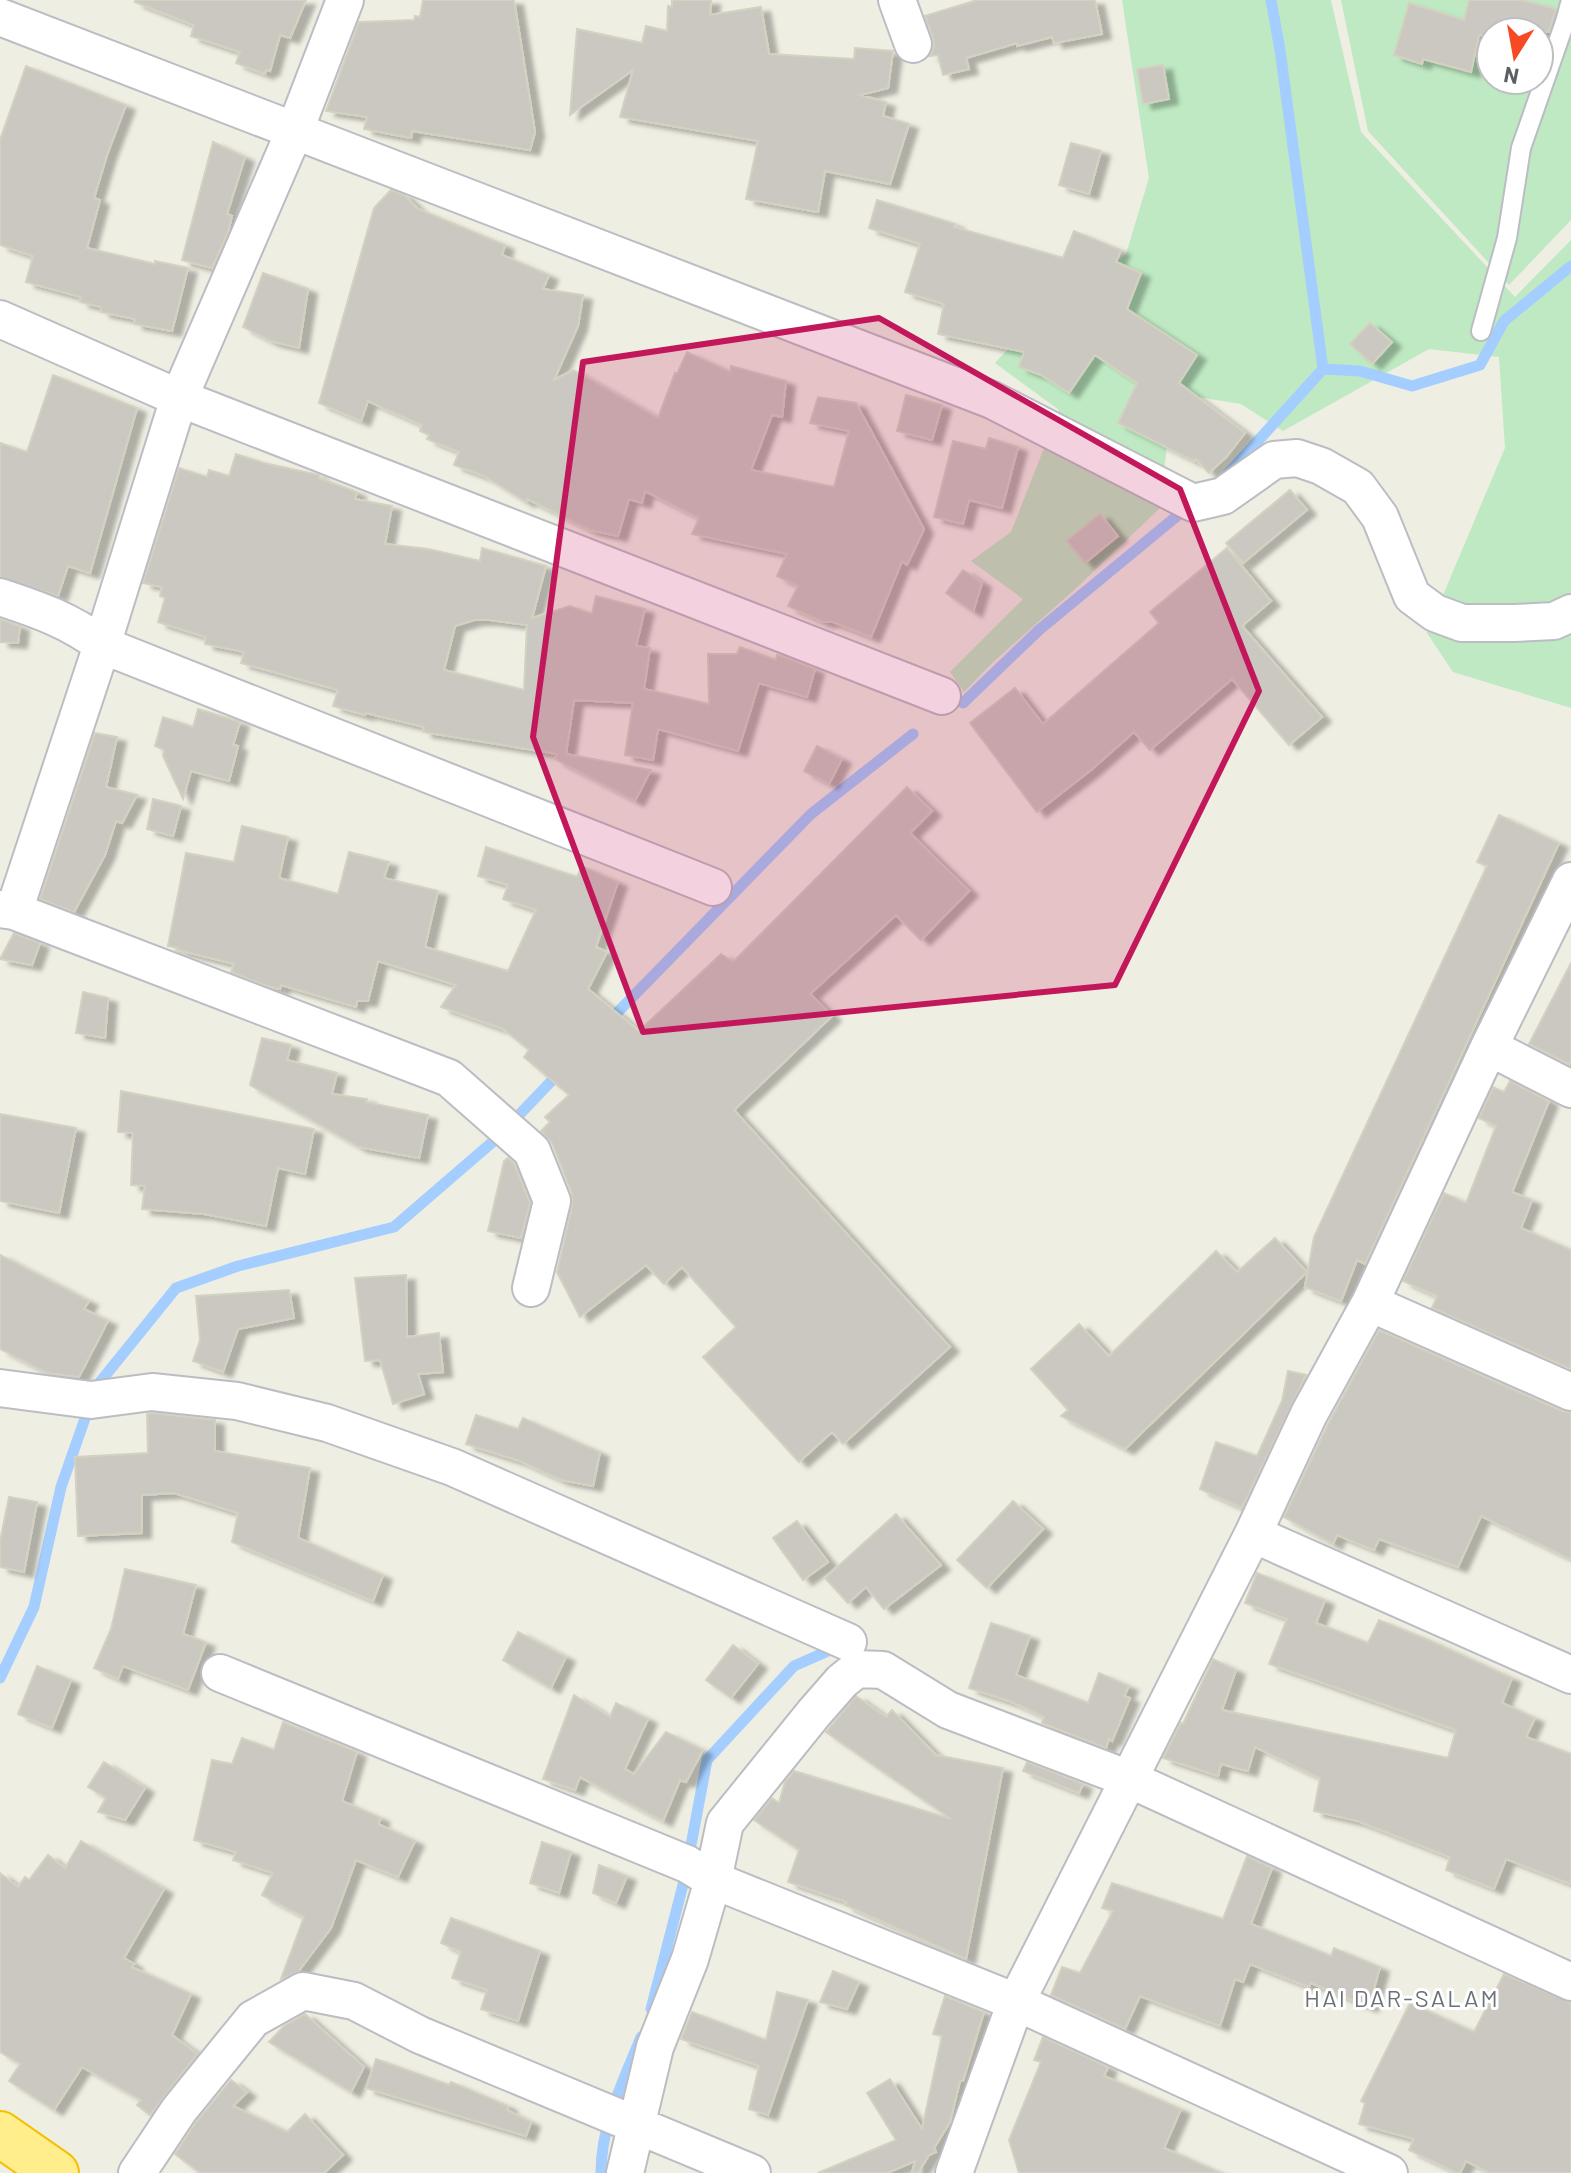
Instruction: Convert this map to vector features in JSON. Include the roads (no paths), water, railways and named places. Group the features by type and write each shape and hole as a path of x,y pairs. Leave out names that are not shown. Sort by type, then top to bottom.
{"highway":[{"path":"0,2134 56,2173"}],"street":[{"path":"345,0 295,130 179,398 102,645 7,910 449,1078 532,1151 552,1201 531,1288"},
{"path":"897,0 913,44"},
{"path":"0,17 992,400 1193,503 1223,496 1274,460 1297,458 1321,466 1358,487 1380,517 1412,596 1435,613 1462,623 1554,621 1571,613"},
{"path":"0,319 179,398 942,696"},
{"path":"0,597 79,627 102,645 713,887"},
{"path":"954,2173 1016,2002 1253,1534 1309,1414 1370,1303 1489,1047 1571,881"},
{"path":"1489,1047 1571,1089"},
{"path":"1370,1303 1571,1392"},
{"path":"0,1388 91,1400 152,1392 237,1401 327,1423 452,1467 848,1642"},
{"path":"1253,1534 1571,1675"},
{"path":"625,2173 655,2047 690,1959 713,1880 725,1823 814,1713 857,1669 883,1670 948,1710 1129,1779 1571,1982"},
{"path":"220,1673 687,1864 713,1880 1016,2002 1389,2173"},
{"path":"137,2173 179,2110 253,2019 303,1991 354,2001 420,2035 752,2173"}],"lane":[{"path":"1481,331 1507,238 1521,148 1571,0"}],"waterway":[{"path":"1227,475 1323,369 1271,0"},
{"path":"1323,369 1360,371 1412,386 1480,365 1504,321 1571,266"},
{"path":"963,703 1039,630 1189,506"},
{"path":"609,1021 811,814 913,734"},
{"path":"0,1678 34,1607 61,1487 96,1387 176,1288 238,1266 394,1227 496,1139 561,1071"},
{"path":"651,2009 685,1877 707,1760 794,1666 837,1647"},
{"path":"601,2173 609,2120 641,2037"}],"district":[{"name":"HAI DAR-SALAM","path":"1402,1997"}]}
